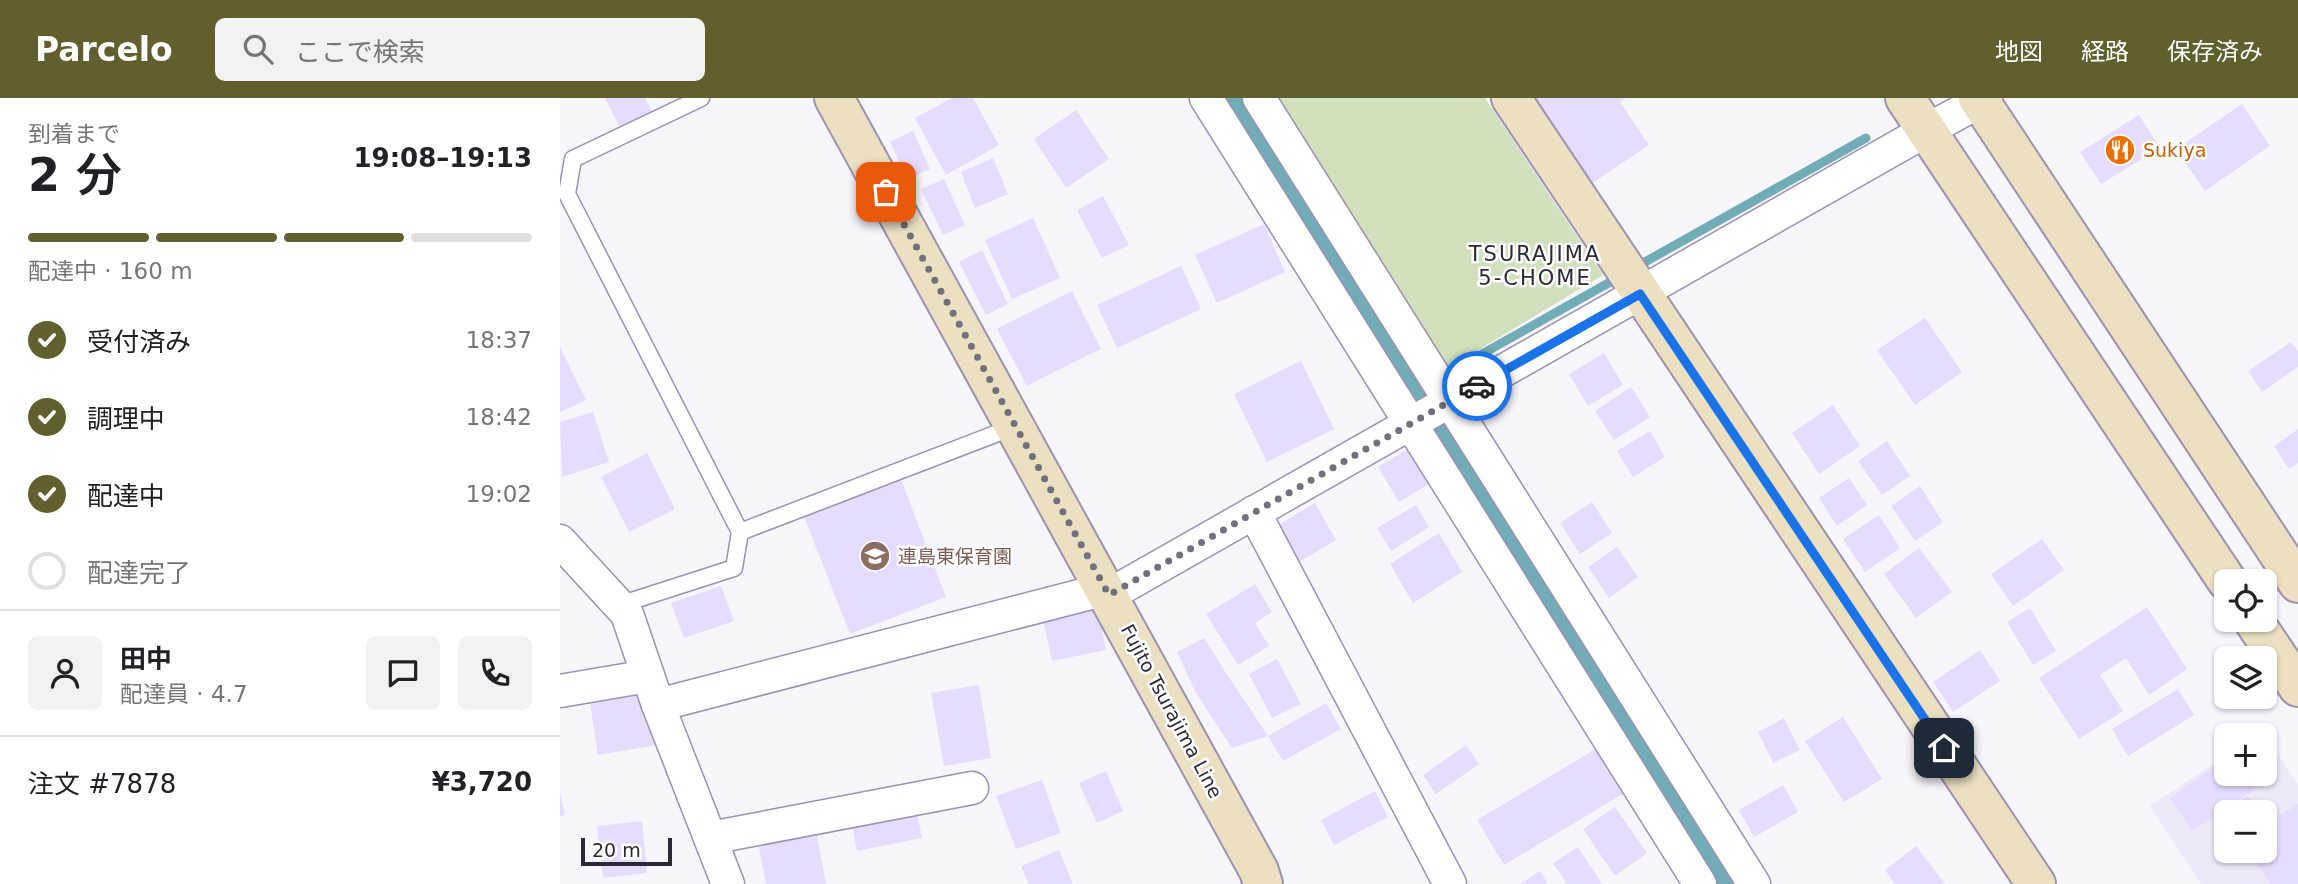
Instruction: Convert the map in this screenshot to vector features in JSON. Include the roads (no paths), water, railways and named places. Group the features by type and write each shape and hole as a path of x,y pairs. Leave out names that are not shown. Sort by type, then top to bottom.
{"street":[{"name":"Fujito Tsurajima Line","path":"834,98 1108,592 1259,871 1263,884"},
{"path":"1206,98 1432,401 1754,884"},
{"path":"1259,98 1432,401 1700,884"},
{"path":"1511,98 2036,884"},
{"path":"1905,98 2219,569"},
{"path":"560,691 653,690 1108,592 1254,512 1629,277 1927,130 1981,99 2298,583"},
{"path":"1254,512 1450,884"},
{"path":"560,541 627,614 653,690 728,884"},
{"path":"2261,632 2298,687"},
{"path":"710,838 972,788"}],"lane":[{"path":"619,606 734,568 740,532 567,194 573,159 701,98"},
{"path":"740,532 1016,426"}],"water":[{"path":"1221,98 1242,98 1738,884 1716,884"}],"waterway":[{"path":"1636,267 1866,138"},
{"path":"1441,377 1621,276"}],"place":[{"name":"Sukiya","path":"2120,150"},
{"name":"連島東保育園","path":"875,556"}],"district":[{"name":"TSURAJIMA 5-CHOME","path":"1535,266"}]}
